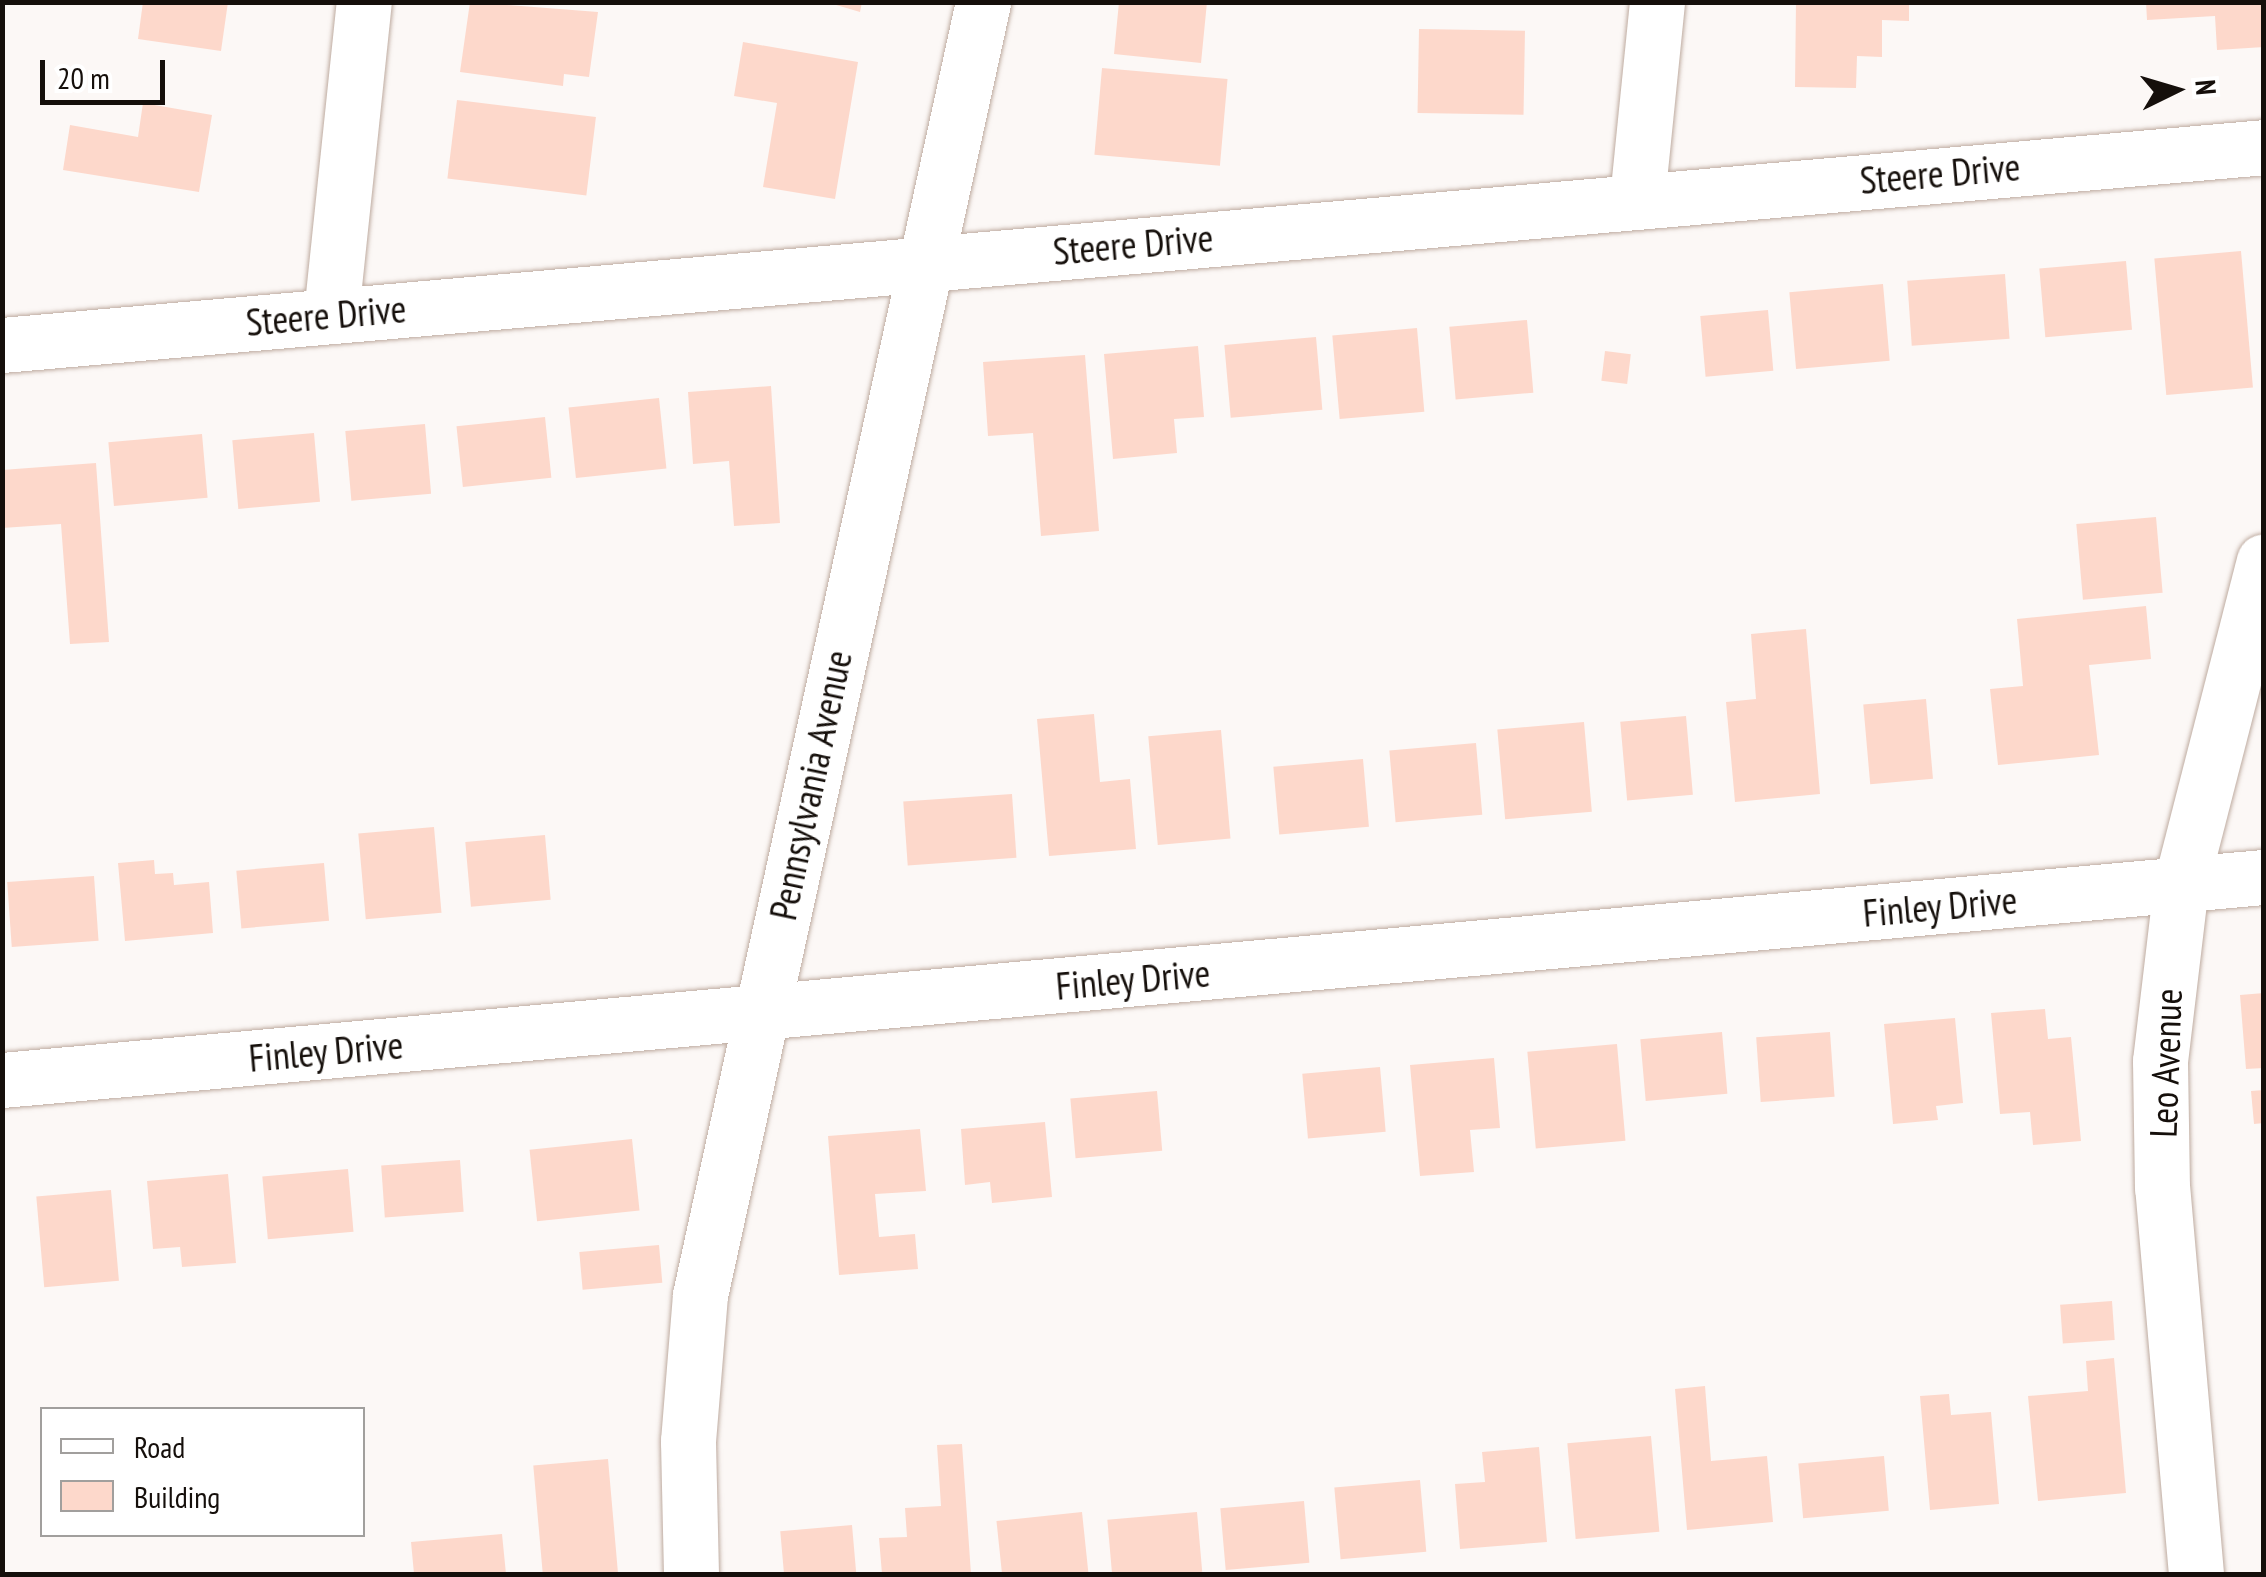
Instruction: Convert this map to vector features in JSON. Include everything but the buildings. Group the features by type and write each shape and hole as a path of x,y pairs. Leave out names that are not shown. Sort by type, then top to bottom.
{"street":[{"path":"332,314 364,2"},
{"name":"Pennsylvania Avenue","path":"691,1574 688,1441 696,1325 760,1012 983,2"},
{"path":"1637,199 1657,2"},
{"name":"Steere Drive","path":"2,345 2264,147"},
{"name":"Leo Avenue","path":"2196,1574 2162,1188 2160,1061 2181,884 2264,562"},
{"name":"Finley Drive","path":"2,1080 2264,876"}]}
